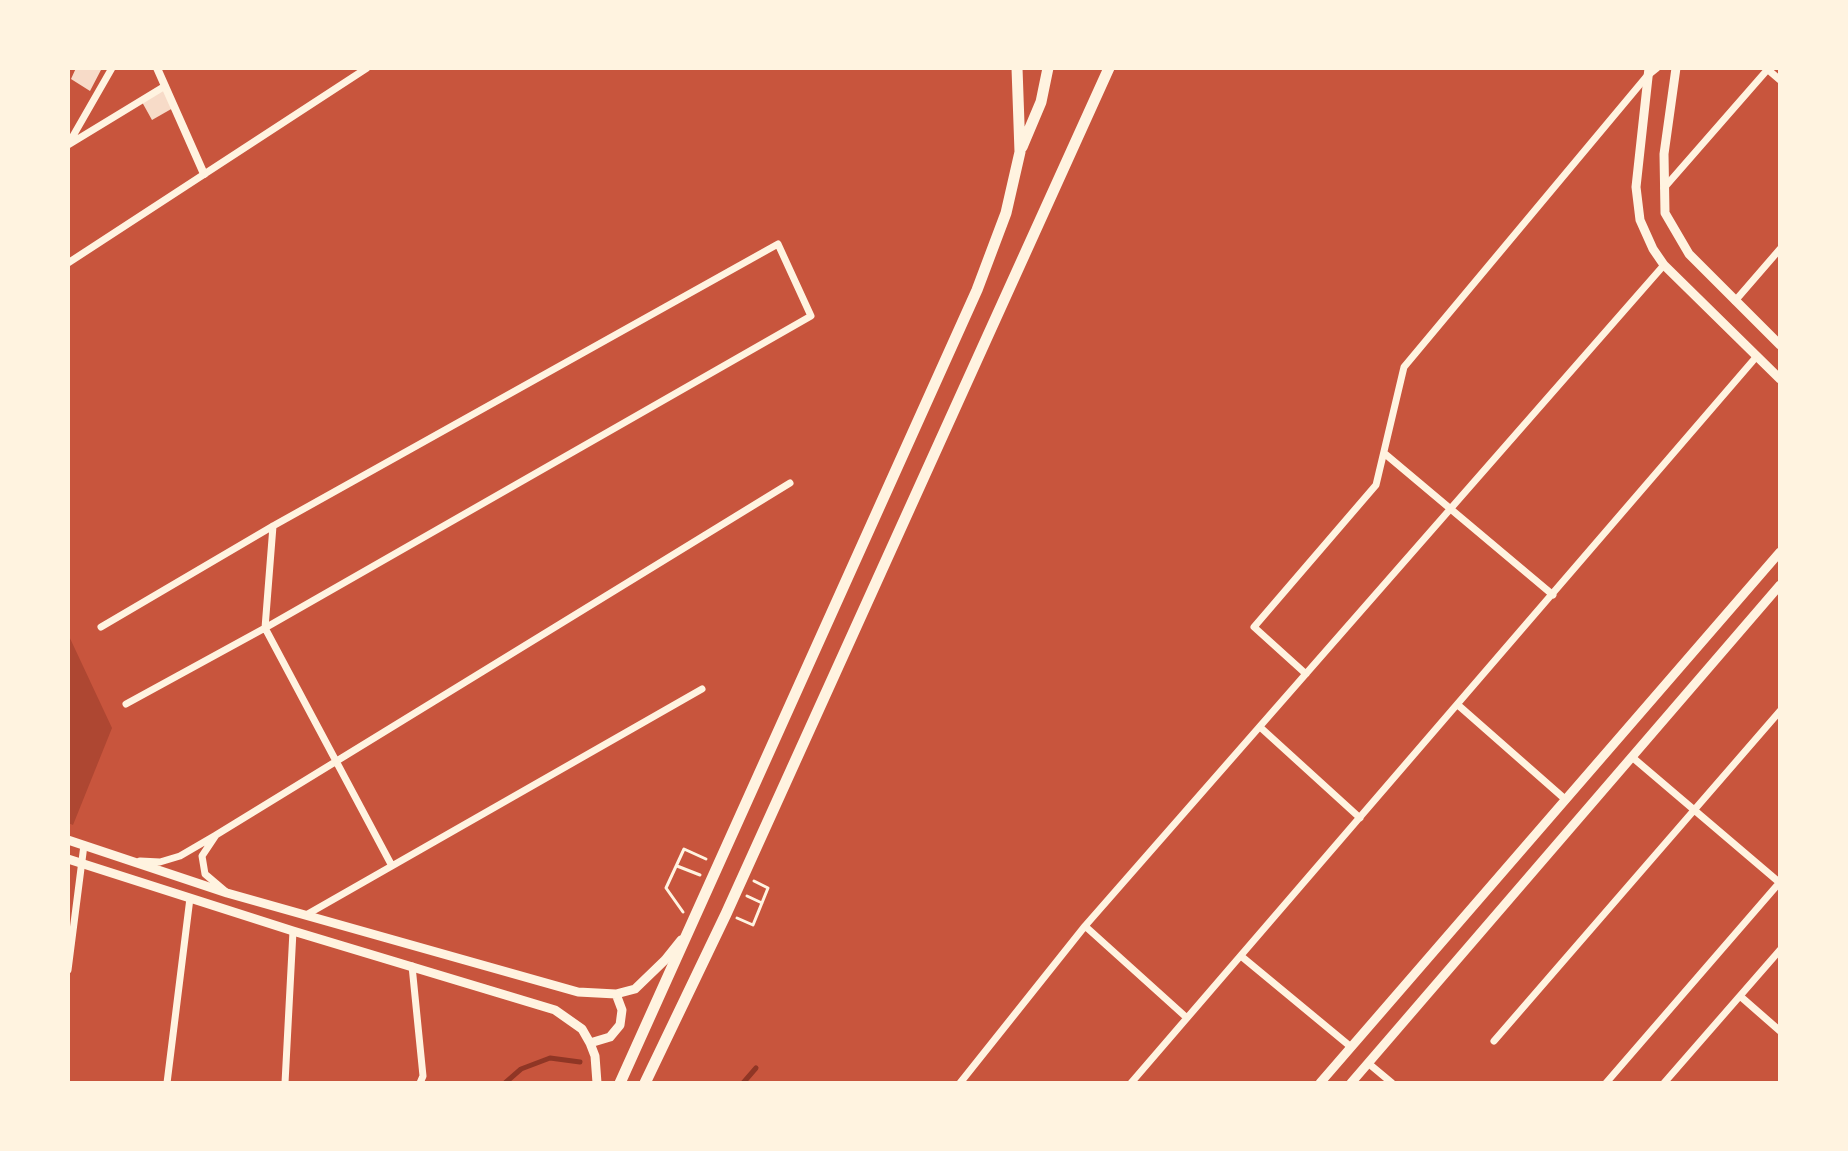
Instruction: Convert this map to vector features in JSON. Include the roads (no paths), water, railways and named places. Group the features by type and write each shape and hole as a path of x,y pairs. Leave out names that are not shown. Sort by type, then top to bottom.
{"highway":[{"path":"1017,68 1020,152"},
{"path":"620,1083 977,290 1006,213 1020,152 1041,102 1048,68"},
{"path":"645,1083 732,902 1108,68"}],"main road":[{"path":"1676,68 1664,154 1665,213 1689,254 1780,345"},
{"path":"1648,72 1636,187 1640,220 1664,265 1780,379"},
{"path":"1320,1083 1780,552"},
{"path":"1351,1083 1780,585"},
{"path":"68,840 227,893 578,992 616,994 635,989 665,960 693,925"},
{"path":"68,859 555,1010 582,1029 595,1056 597,1083"},
{"path":"590,1043 610,1037 620,1025 622,1010 616,994"}],"street":[{"path":"68,145 112,68"},
{"path":"157,68 204,174"},
{"path":"68,263 367,68"},
{"path":"1306,674 1254,627 1376,485 1404,367 1648,72 1657,68"},
{"path":"1663,190 1767,69 1780,80"},
{"path":"68,145 165,86"},
{"path":"101,627 273,526 778,244 811,316 126,704"},
{"path":"1735,301 1780,249"},
{"path":"960,1083 1085,926 1664,265"},
{"path":"1131,1083 1757,356"},
{"path":"1384,453 1553,595"},
{"path":"132,861 160,862 180,856 790,483"},
{"path":"273,526 265,628 392,866"},
{"path":"306,915 702,689"},
{"path":"1458,705 1566,800"},
{"path":"1494,1041 1780,711"},
{"path":"1260,727 1360,818"},
{"path":"1606,1083 1780,882 1632,757"},
{"path":"216,835 202,856 205,874 227,893"},
{"path":"68,970 84,845"},
{"path":"167,1083 190,898"},
{"path":"1085,926 1187,1018"},
{"path":"285,1083 293,931"},
{"path":"1664,1083 1780,950"},
{"path":"1241,956 1351,1047"},
{"path":"412,966 423,1076 420,1083"},
{"path":"1740,996 1780,1031"},
{"path":"1368,1063 1392,1083"}],"waterway":[{"path":"505,1083 521,1069 550,1058 580,1062"},
{"path":"743,1083 756,1068"}]}
